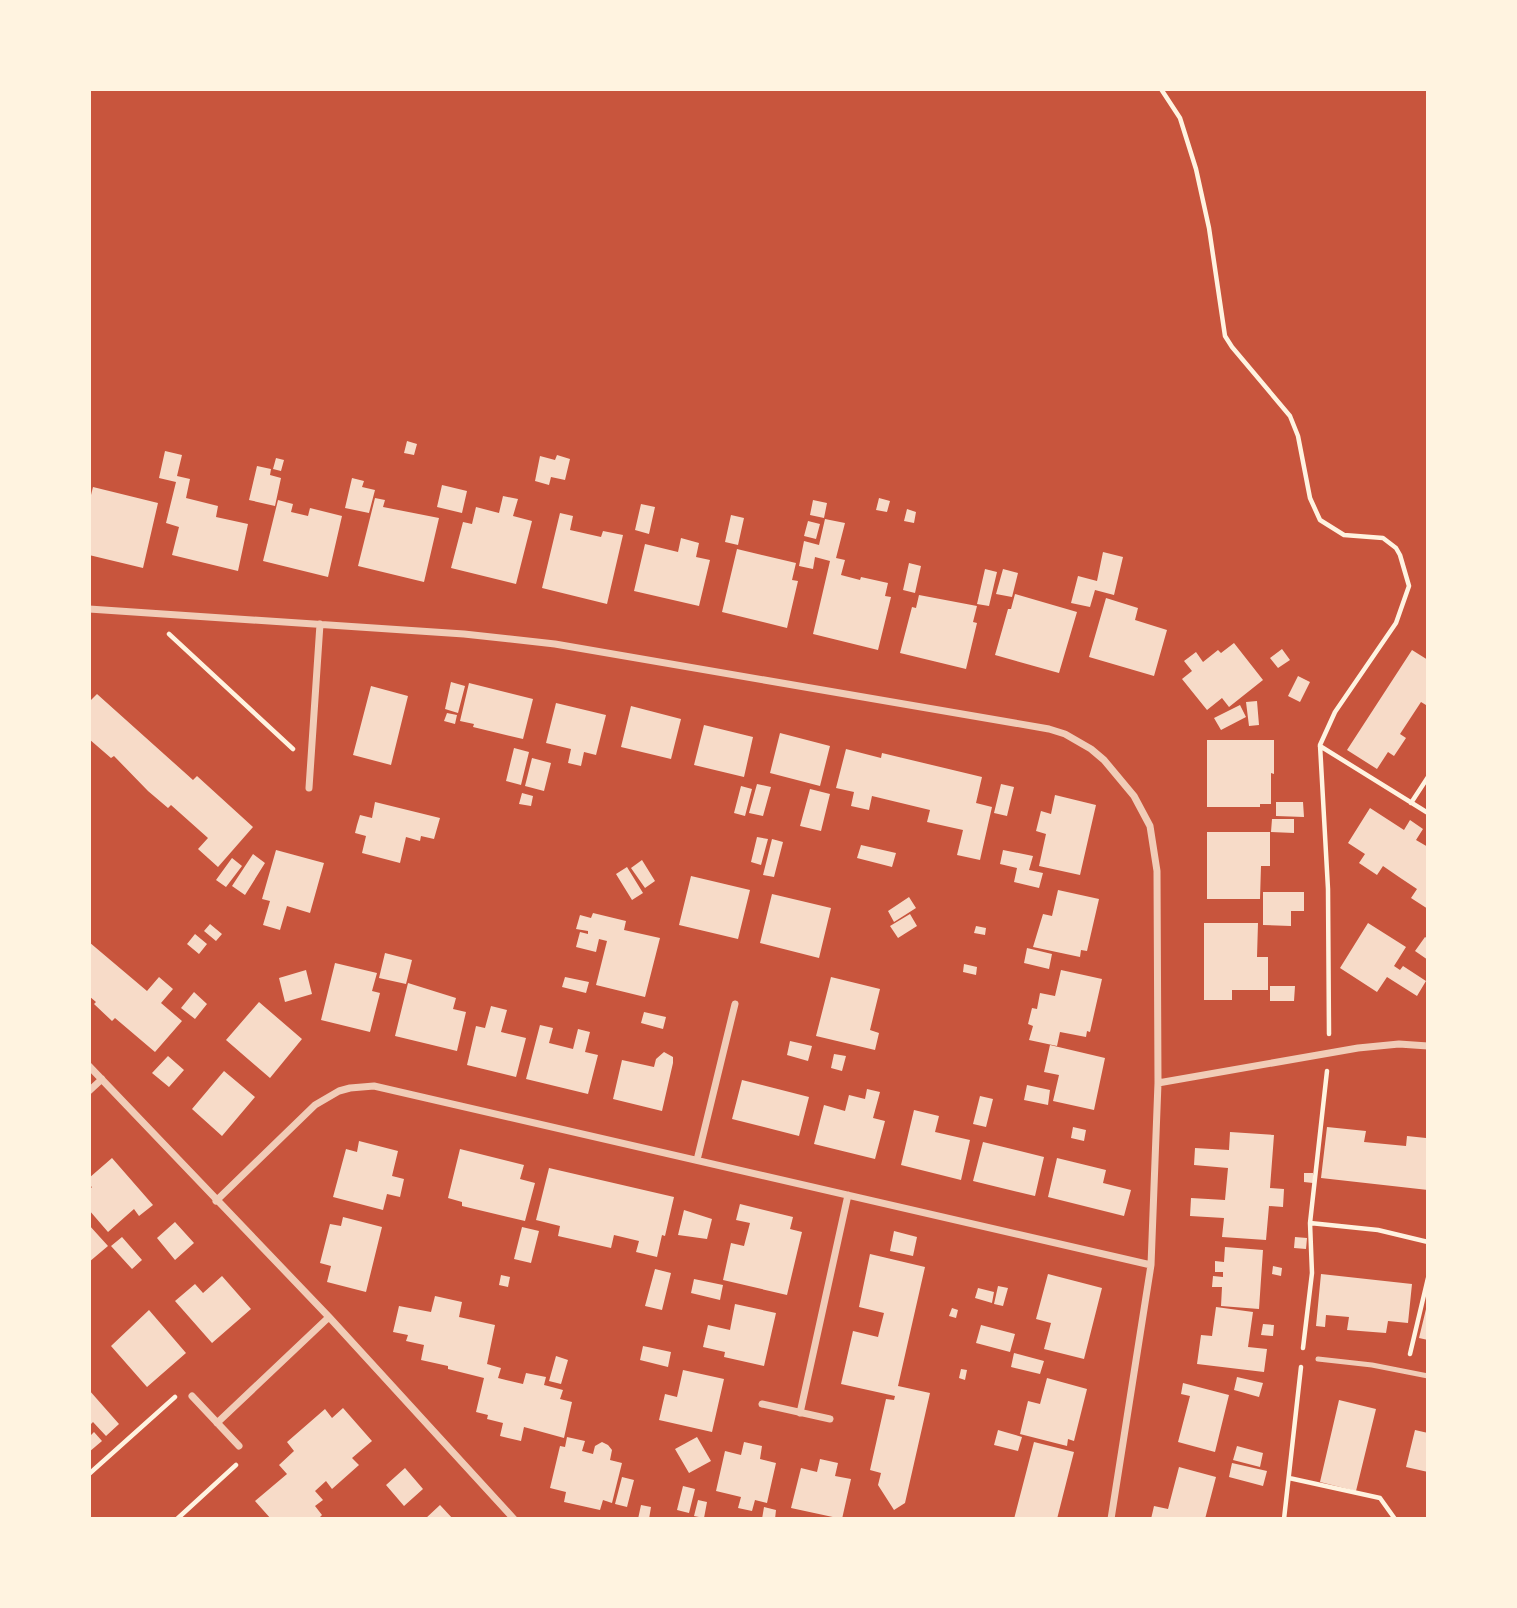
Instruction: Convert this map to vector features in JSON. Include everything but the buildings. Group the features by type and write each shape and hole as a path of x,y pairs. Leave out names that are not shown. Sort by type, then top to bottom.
{"street":[{"path":"89,609 464,634 555,644 1049,729 1077,740 1104,760 1133,796 1150,825 1157,871 1158,1083 1151,1265 1111,1519"},
{"path":"309,788 320,624"},
{"path":"697,1160 735,1004"},
{"path":"1158,1083 1329,1052 1399,1044 1428,1046"},
{"path":"89,1066 329,1317 513,1519"},
{"path":"89,1091 102,1079"},
{"path":"216,1200 315,1105 340,1091 362,1086 391,1090 1151,1265"},
{"path":"800,1413 848,1195"},
{"path":"217,1423 329,1317"},
{"path":"192,1396 239,1446"},
{"path":"762,1404 830,1419"}],"lane":[{"path":"1318,1359 1372,1365 1428,1376"}],"path":[{"path":"1161,89 1180,118 1196,169 1209,228 1225,335 1231,347 1290,416 1298,436 1310,498 1320,520 1344,535 1383,538 1400,555 1409,586 1396,623 1335,712 1320,745 1328,889 1329,1052 1310,1223 1312,1273 1284,1519"},
{"path":"145,612 311,765"},
{"path":"1320,745 1428,813"},
{"path":"1411,803 1428,778"},
{"path":"1310,1223 1378,1230 1428,1242"},
{"path":"1406,1372 1428,1278"},
{"path":"89,1474 181,1391 192,1396"},
{"path":"177,1519 243,1458 239,1446"},
{"path":"1289,1478 1380,1498 1395,1519"}]}
